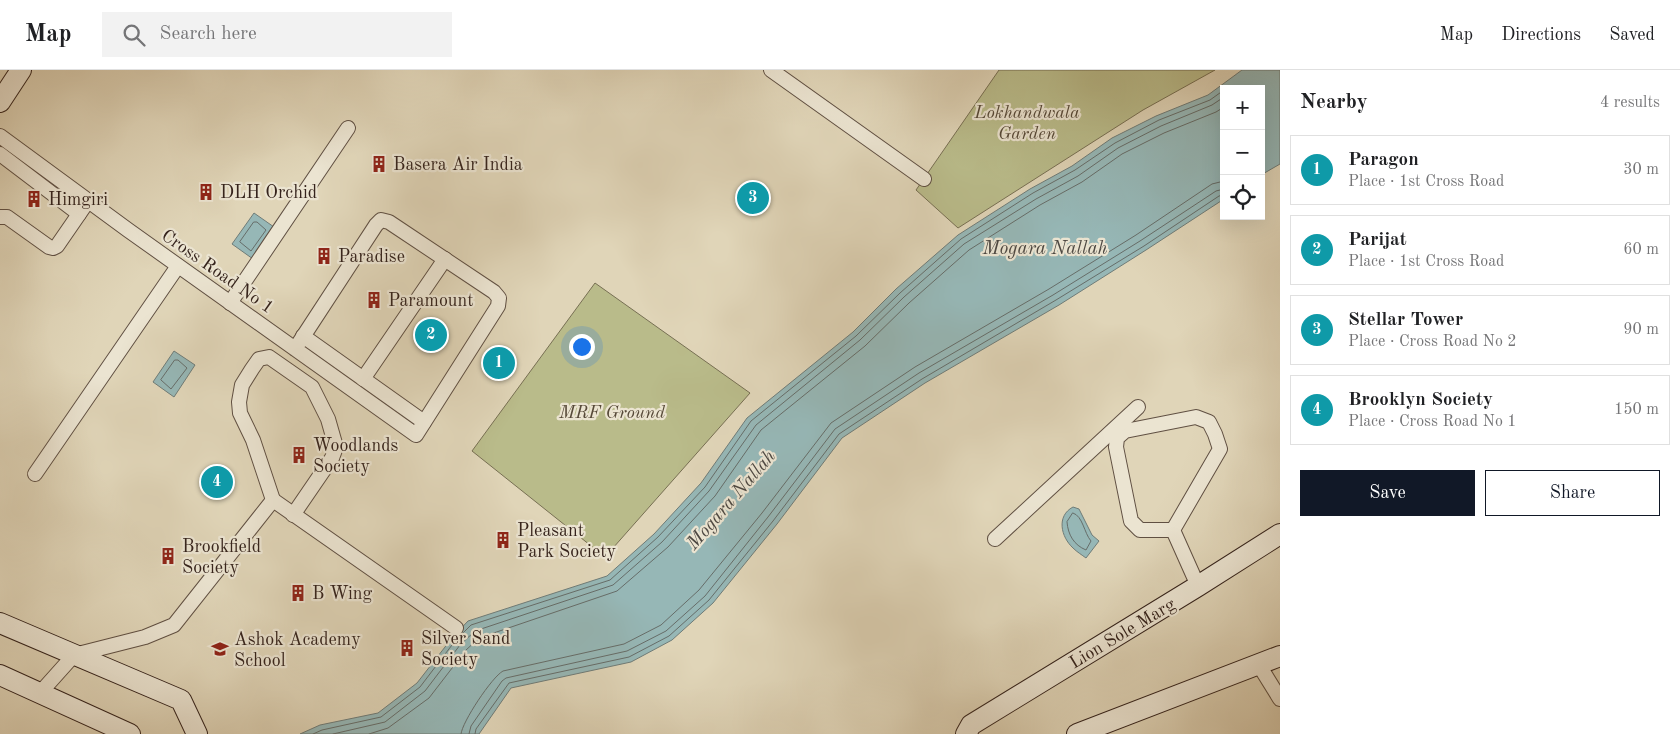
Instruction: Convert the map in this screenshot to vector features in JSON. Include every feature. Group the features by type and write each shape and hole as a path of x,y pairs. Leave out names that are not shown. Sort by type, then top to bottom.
{"street":[{"path":"0,102 21,70"},
{"path":"771,70 924,179"},
{"path":"230,303 348,128"},
{"name":"Cross Road No 1","path":"0,136 178,266 416,435 424,422"},
{"path":"0,154 79,214"},
{"path":"0,216 7,217 52,248 57,246 88,201"},
{"path":"295,349 303,336 376,225 382,220 389,222 445,259 494,292 499,298 498,306 424,422 303,336"},
{"path":"364,380 445,259"},
{"path":"35,474 178,266"},
{"path":"293,515 332,458 336,447 328,419 312,387 269,357 259,360 252,369 242,385 239,402 240,413 253,440 272,500 293,515 456,628"},
{"path":"995,539 1138,407"},
{"path":"1196,417 1208,422 1220,448 1173,530 1140,530 1131,521 1116,447 1117,438 1125,431 1196,417"},
{"path":"40,693 74,655 145,638 174,626 272,500"},
{"path":"1173,530 1198,586"},
{"name":"Lion Sole Marg","path":"966,734 971,726 1280,534"},
{"path":"0,623 181,700 197,734"},
{"path":"1077,734 1280,656"},
{"path":"1259,665 1280,699"},
{"path":"0,675 130,734"}],"green space":[{"name":"Lokhandwala Garden","path":"999,70 1215,70 1143,110 958,228 916,190"},
{"name":"MRF Ground","path":"595,283 750,393 605,557 472,451"}],"water":[{"name":"Mogara Nallah","path":"1242,70 1280,70 1280,164 1265,173 1265,85 1222,85"},
{"name":"Mogara Nallah","path":"1220,86 1220,202 1059,305 925,383 842,438 777,524 713,603 672,640 631,662 511,688 479,734 300,734 320,725 378,713 417,683 452,638 468,621 607,576 654,534 701,483 747,418 853,332 896,289 958,235 1030,189 1072,166 1112,138 1156,116 1208,95"},
{"path":"254,213 274,227 253,259 232,244"},
{"path":"174,351 195,365 174,397 153,382"},
{"path":"1073,507 1079,509 1092,535 1099,541 1086,558 1076,551 1063,533 1062,521 1064,516"}],"place":[{"name":"Basera Air India","path":"379,164"},
{"name":"DLH Orchid","path":"206,192"},
{"name":"Stellar Tower","path":"753,198"},
{"name":"Himgiri","path":"34,199"},
{"name":"Paradise","path":"324,256"},
{"name":"Paramount","path":"374,300"},
{"name":"Parijat","path":"431,335"},
{"name":"Paragon","path":"499,363"},
{"name":"Woodlands Society","path":"299,455"},
{"name":"Brooklyn Society","path":"217,482"},
{"name":"Pleasant Park Society","path":"503,540"},
{"name":"Brookfield Society","path":"168,556"},
{"name":"B Wing","path":"298,593"},
{"name":"Silver Sand Society","path":"407,648"},
{"name":"Ashok Academy School","path":"220,649"}]}
